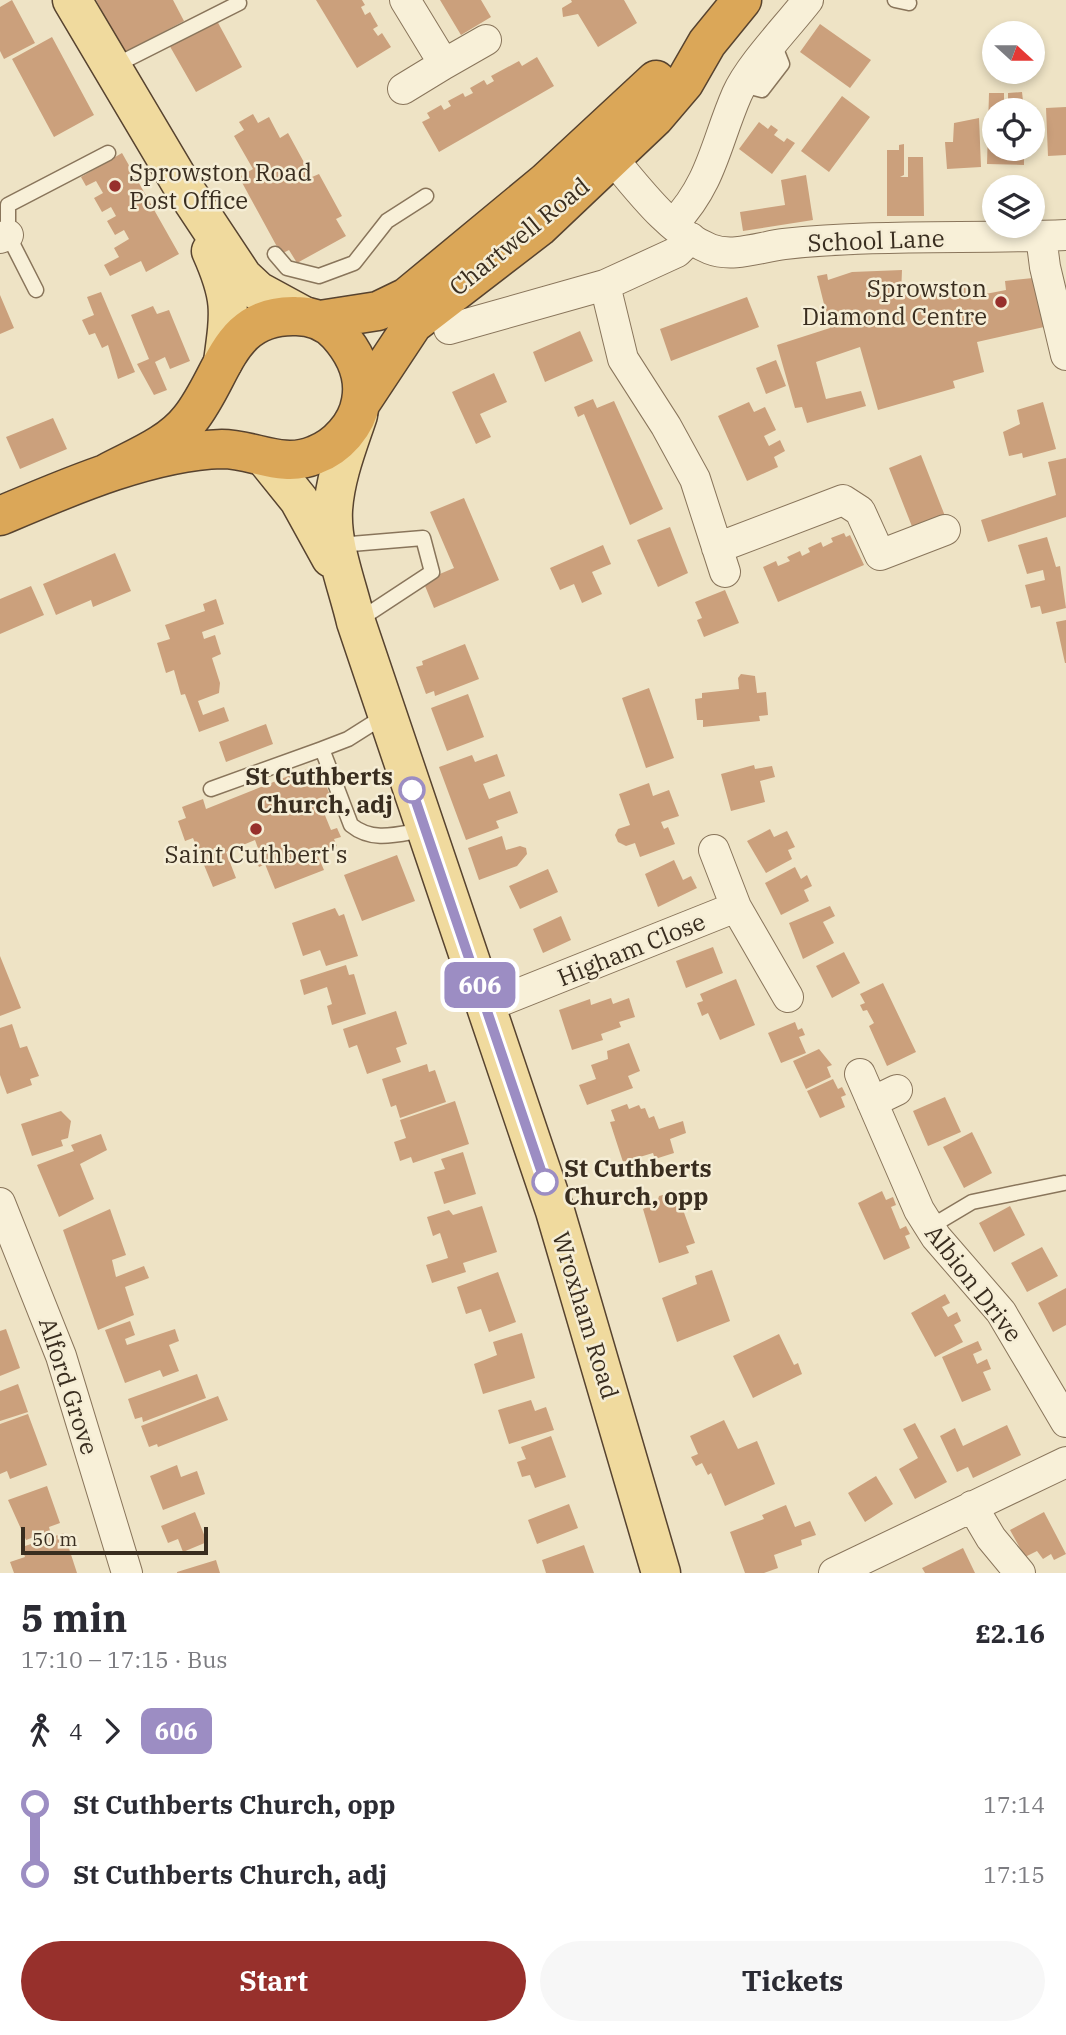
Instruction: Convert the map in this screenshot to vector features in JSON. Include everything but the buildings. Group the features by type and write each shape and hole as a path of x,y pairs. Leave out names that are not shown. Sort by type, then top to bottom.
{"highway":[{"name":"Chartwell Road","path":"360,408 413,324 538,227 613,159 684,83 707,43 742,0"},
{"name":"Chartwell Road","path":"312,318 378,311 407,297 546,181 667,70 707,43"},
{"path":"0,516 107,474 164,443 190,420 237,338 256,323 280,315 312,318 333,328 353,350 363,381 360,408 339,441 314,456 288,460 223,449 190,453 107,474"},
{"path":"220,368 224,416 258,455"}],"main road":[{"path":"72,0 174,161 243,277 258,291 312,318"},
{"path":"174,161 226,286 230,311 220,368"},
{"name":"Wroxham Road","path":"356,622 337,545 333,511 339,477 360,408"},
{"name":"Wroxham Road","path":"258,455 299,500 328,550 356,622 425,830 488,1006 585,1308 661,1573"}],"street":[{"path":"405,0 444,64"},
{"path":"449,329 606,285 677,252 682,231 714,163 743,85 808,0"},
{"path":"403,89 485,40"},
{"name":"School Lane","path":"613,159 682,231 712,250 738,252 834,239 1054,235"},
{"path":"1054,235 1045,267 1066,355"},
{"path":"606,285 622,359 666,426 695,479 721,560 843,500 860,511 880,555 945,530"},
{"name":"Higham Close","path":"714,850 736,907 788,997"},
{"name":"Higham Close","path":"488,1006 736,907"},
{"name":"Albion Drive","path":"860,1074 884,1096 930,1227 1002,1312 1066,1422"},
{"name":"Alford Grove","path":"0,1203 61,1356 127,1573"},
{"path":"834,1573 1066,1462"},
{"path":"972,1506 991,1538 1020,1573"}],"lane":[{"path":"112,67 239,3"},
{"path":"36,290 4,237 8,205 108,153"},
{"path":"275,254 287,268 319,276 354,263 387,221 426,196"},
{"path":"337,545 423,538 432,572 356,622"},
{"path":"211,789 348,739 386,715"},
{"path":"322,749 346,819 360,833 380,837 425,830"},
{"path":"930,1227 972,1202 1064,1183"}],"bus line":[{"name":"606","path":"412,790 488,1006 545,1182"}],"place":[{"name":"Sprowston Road Post Office","path":"115,186"},
{"name":"Sprowston Diamond Centre","path":"1001,302"},
{"name":"St Cuthberts Church, adj","path":"412,790"},
{"name":"Saint Cuthbert's","path":"256,829"},
{"name":"St Cuthberts Church, opp","path":"545,1182"}]}
